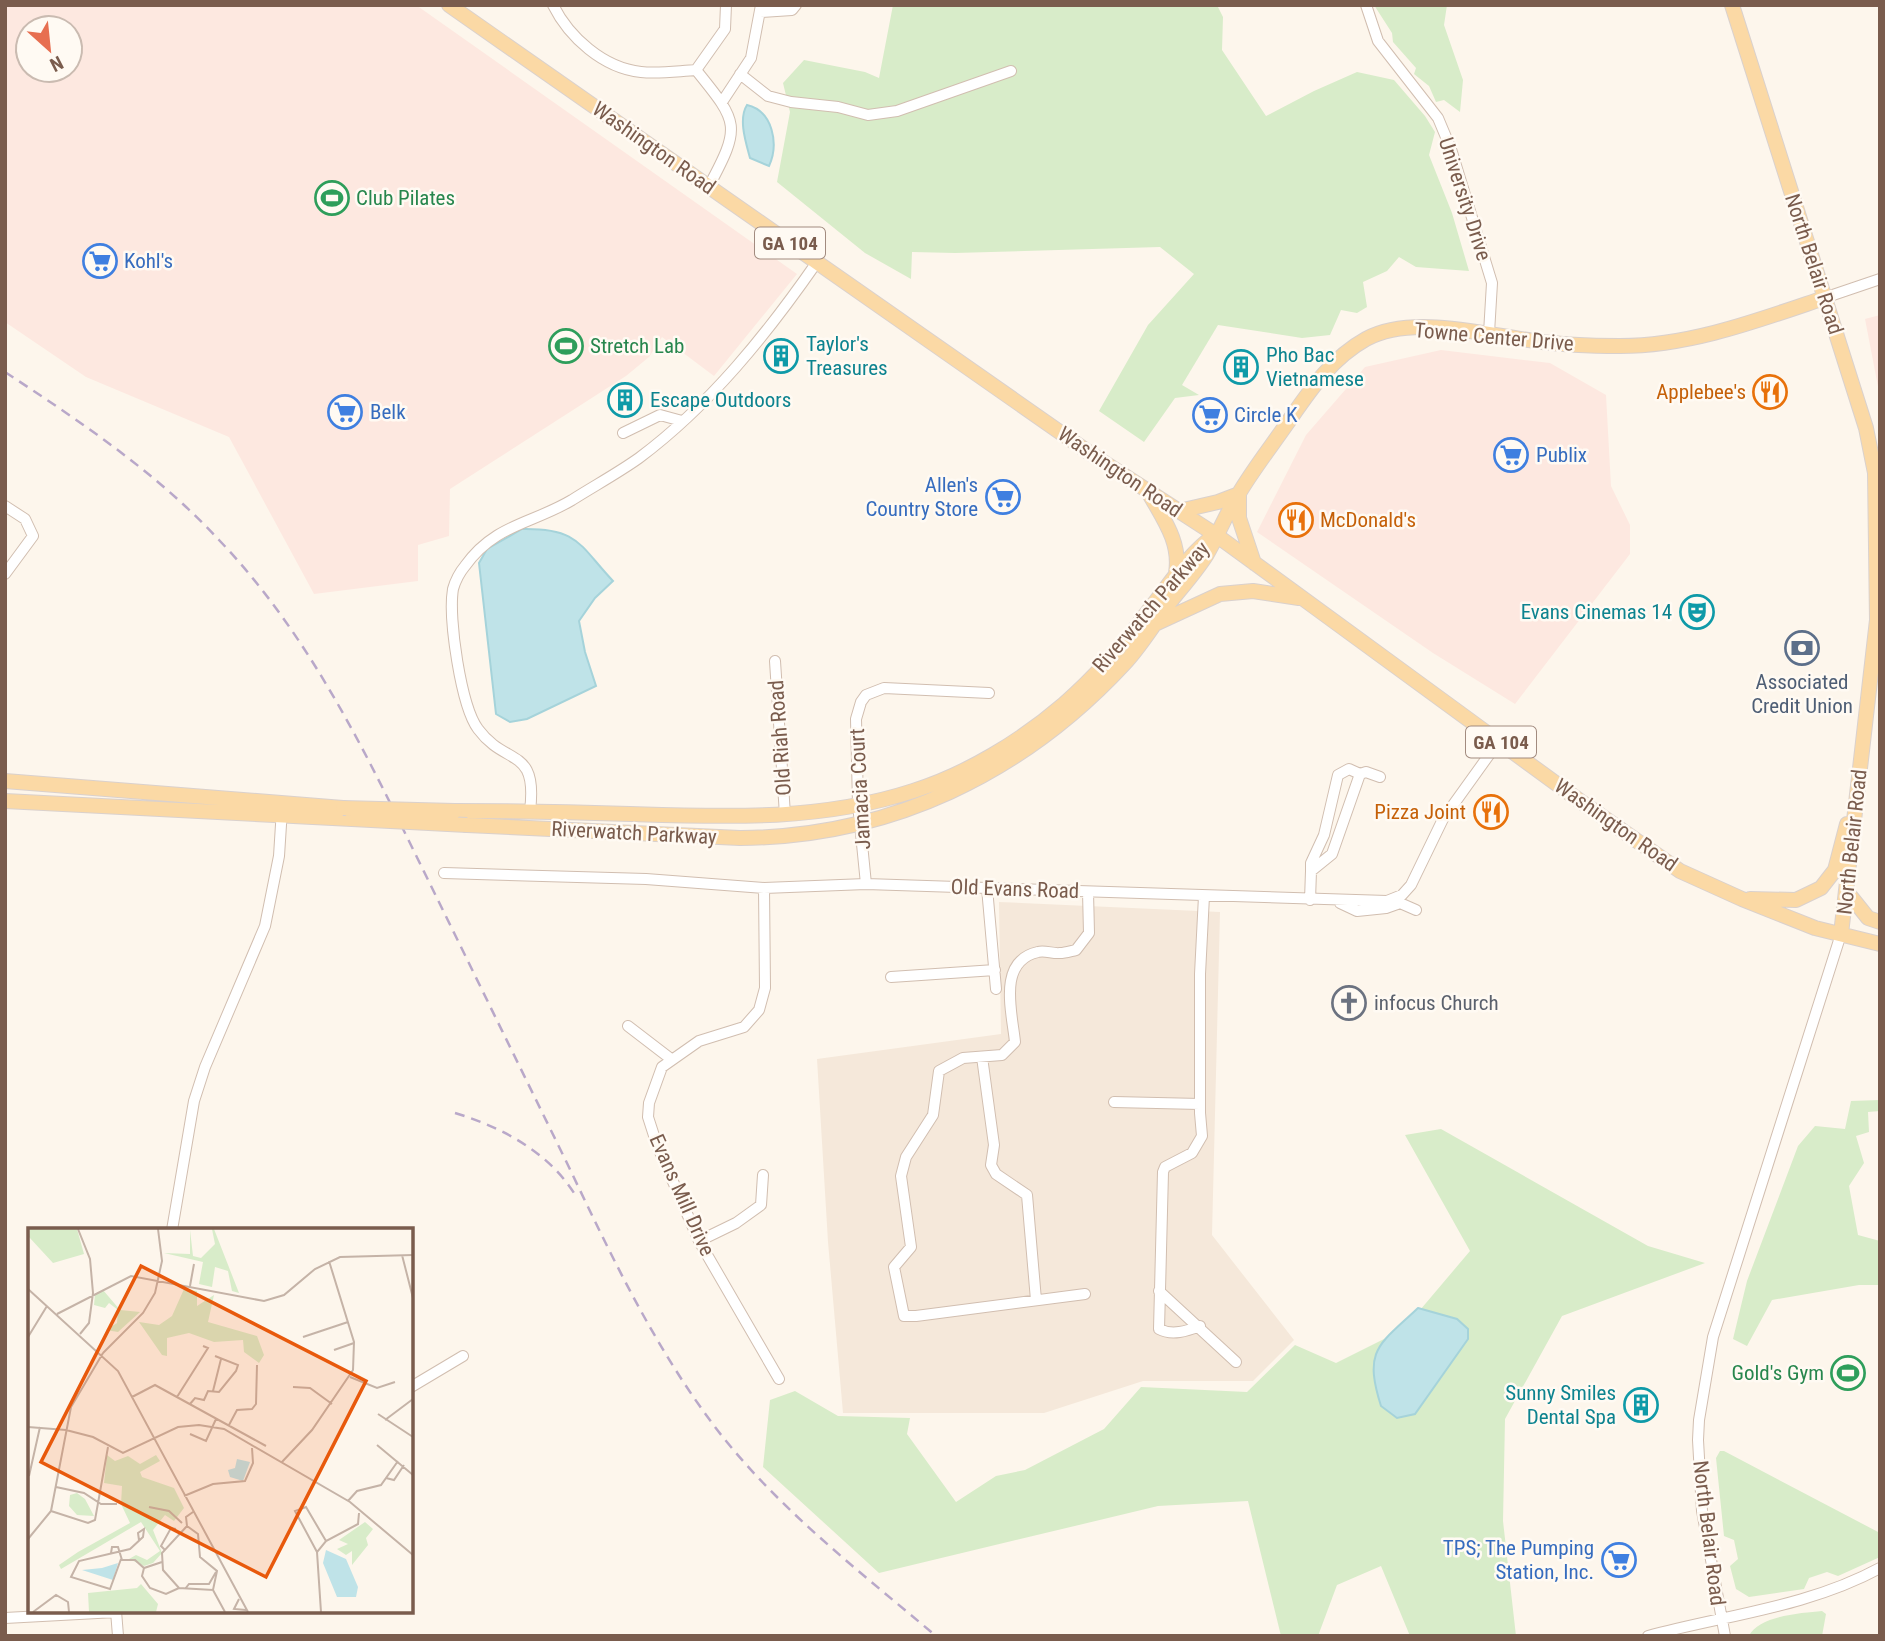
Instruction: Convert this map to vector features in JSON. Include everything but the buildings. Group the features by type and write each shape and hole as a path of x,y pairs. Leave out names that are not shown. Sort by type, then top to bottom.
{"main road":[{"name":"Washington Road","path":"449,5 1147,491 1216,535 1671,864 1742,899 1815,928 1880,944"},
{"name":"North Belair Road","path":"1732,5 1866,428 1875,473 1877,620 1858,778 1848,893 1841,934"},
{"name":"Towne Center Drive","path":"1216,535 1239,494 1322,374 1351,348 1370,337 1390,331 1427,327 1535,341 1623,346 1674,341 1746,324 1824,298"},
{"path":"1147,491 1175,543 1178,554 1175,576"},
{"path":"1179,511 1239,494 1239,518 1254,563"},
{"name":"Riverwatch Parkway","path":"348,813 530,811 724,817 785,815 885,799 932,784 1004,747 1064,703 1122,646 1196,548 1216,535"},
{"name":"Riverwatch Parkway","path":"5,801 282,809 467,825 753,838 789,837 860,824 900,813 941,796 1010,761 1091,697 1126,663 1206,555 1216,535"},
{"path":"1154,625 1220,594 1253,591 1289,595 1307,601"},
{"path":"1872,675 1880,660"},
{"path":"1742,899 1796,900 1821,888 1835,870 1858,778"},
{"name":"Riverwatch Parkway","path":"5,781 282,809"},
{"path":"1848,893 1867,916 1880,922"}],"street":[{"path":"553,5 561,21 598,57 638,72 696,70"},
{"path":"696,70 724,29 726,5"},
{"path":"722,102 751,58 761,8 792,10 796,5"},
{"name":"University Drive","path":"1366,5 1378,41 1438,118 1451,149 1492,283 1489,333"},
{"path":"696,70 722,102 731,121 732,139 709,186"},
{"path":"740,74 768,96 868,114 897,111 1011,71"},
{"path":"530,811 530,774 525,766 485,738 469,713 453,620 453,589 462,570 474,552 490,539 568,503 618,473 664,438 717,388 782,313 817,262"},
{"path":"1824,298 1880,279"},
{"path":"624,433 660,415 682,421"},
{"path":"5,506 25,519 33,536 5,574"},
{"name":"Old Riah Road","path":"775,661 785,815"},
{"name":"Jamacia Court","path":"866,884 858,804 856,719 866,695 874,690 895,688 989,693"},
{"name":"Old Evans Road","path":"444,873 646,879 764,888 866,884 1387,901 1402,895 1411,885 1443,819 1499,741"},
{"path":"1310,900 1311,863 1324,835 1338,775 1349,769 1380,777"},
{"path":"1311,871 1332,854 1360,774"},
{"path":"173,1228 194,1101 205,1068 265,926 279,856 282,809"},
{"name":"Evans Mill Drive","path":"764,888 765,988 759,1010 744,1027 699,1041 662,1067 649,1103 648,1117 657,1145 699,1241 779,1379"},
{"path":"987,888 996,989"},
{"path":"1085,1294 904,1316 894,1267 911,1247 901,1176 905,1157 933,1115 939,1071 962,1058 1002,1055 1015,1042 1009,983 1013,970 1025,957 1040,951 1059,953 1076,950 1089,933 1088,892"},
{"path":"1200,1326 1184,1332 1164,1332 1159,1329 1159,1291 1163,1172 1165,1167 1192,1153 1202,1136 1200,974 1204,896"},
{"path":"1335,901 1357,911 1386,908 1400,903 1416,910"},
{"name":"North Belair Road","path":"1724,1636 1702,1511 1699,1420 1713,1337 1841,934"},
{"path":"891,977 995,970"},
{"path":"628,1026 671,1059"},
{"path":"982,1057 994,1145 991,1165 996,1174 1027,1195 1036,1300"},
{"path":"1114,1102 1200,1104"},
{"path":"699,1241 736,1223 761,1205 763,1175"},
{"path":"1159,1291 1236,1362"},
{"path":"413,1386 464,1356"},
{"path":"1648,1636 1798,1601 1838,1587 1880,1567"},
{"path":"5,1618 98,1613"},
{"path":"116,1613 118,1636"}],"shaded area":[{"path":"5,5 416,5 797,274 714,376 662,337 649,357 626,376 450,489 449,536 418,545 418,581 314,594 229,437 86,377 5,322"},
{"path":"1880,315 1880,397 1865,319"},
{"path":"1441,350 1550,363 1606,395 1611,486 1630,525 1630,554 1515,704 1433,653 1257,532 1306,435 1365,367"},
{"path":"999,902 1220,912 1212,1235 1294,1340 1253,1381 1143,1381 1044,1413 843,1413 828,1242 817,1059 1001,1034"}],"green space":[{"path":"893,5 1217,5 1223,17 1222,50 1266,116 1357,72 1394,80 1435,132 1429,155 1452,213 1469,271 1416,267 1399,257 1387,271 1363,282 1367,307 1357,313 1341,310 1330,335 1302,338 1218,325 1182,385 1199,395 1175,398 1144,442 1099,411 1148,325 1194,274 1160,247 912,252 911,279 865,253 777,182 790,112 783,83 804,60 865,72 879,78"},
{"path":"1374,5 1447,5 1444,25 1463,80 1460,112 1444,100 1436,102 1429,86 1414,74 1416,68 1393,42 1392,33"},
{"path":"1880,1100 1880,1111 1868,1112 1869,1132 1856,1136 1864,1163 1849,1186 1858,1235 1880,1241 1880,1285 1859,1285 1772,1300 1747,1346 1733,1339 1747,1281 1798,1146 1815,1126 1845,1129 1851,1101"},
{"path":"1441,1129 1648,1246 1705,1263 1562,1316 1505,1419 1503,1521 1516,1636 1410,1636 1381,1566 1337,1585 1318,1636 1281,1636 1248,1501 1158,1506 879,1573 763,1467 770,1400 795,1391 838,1416 910,1418 907,1434 956,1502 996,1476 1025,1470 1104,1429 1141,1387 1247,1392 1295,1345 1336,1363 1404,1329 1470,1251 1405,1135"},
{"path":"1720,1451 1880,1533 1880,1557 1838,1576 1827,1572 1809,1578 1804,1589 1749,1597 1736,1589 1730,1566 1738,1559 1734,1540 1724,1536 1716,1458"},
{"path":"1822,1611 1826,1614 1822,1636 1749,1636 1754,1629 1771,1620"}],"water":[{"path":"747,105 763,114 772,130 773,148 769,166 750,158 743,124"},
{"path":"522,529 555,532 576,541 613,581 595,598 579,621 596,686 527,719 510,722 496,714 479,563 487,549"},
{"path":"1418,1308 1457,1319 1468,1329 1468,1339 1415,1414 1397,1418 1381,1406 1374,1372 1375,1360 1384,1340"}],"railway":[{"path":"5,372 90,429 170,493 219,540 276,608 324,681 367,758 616,1264 672,1364 715,1427 764,1484 819,1537 936,1636"},
{"path":"455,1113 522,1142 550,1165 574,1193"}],"place":[{"name":"Club Pilates","path":"332,198"},
{"name":"Kohl's","path":"100,261"},
{"name":"Stretch Lab","path":"566,346"},
{"name":"Taylor's Treasures","path":"781,356"},
{"name":"Pho Bac Vietnamese","path":"1241,367"},
{"name":"Applebee's","path":"1770,392"},
{"name":"Escape Outdoors","path":"625,400"},
{"name":"Belk","path":"345,412"},
{"name":"Circle K","path":"1210,415"},
{"name":"Publix","path":"1511,455"},
{"name":"Allen's Country Store","path":"1003,497"},
{"name":"McDonald's","path":"1296,520"},
{"name":"Evans Cinemas 14","path":"1697,612"},
{"name":"Associated Credit Union","path":"1802,648"},
{"name":"Pizza Joint","path":"1491,812"},
{"name":"infocus Church","path":"1349,1003"},
{"name":"Gold's Gym","path":"1848,1373"},
{"name":"Sunny Smiles Dental Spa","path":"1641,1405"},
{"name":"TPS; The Pumping Station, Inc.","path":"1619,1560"}]}
